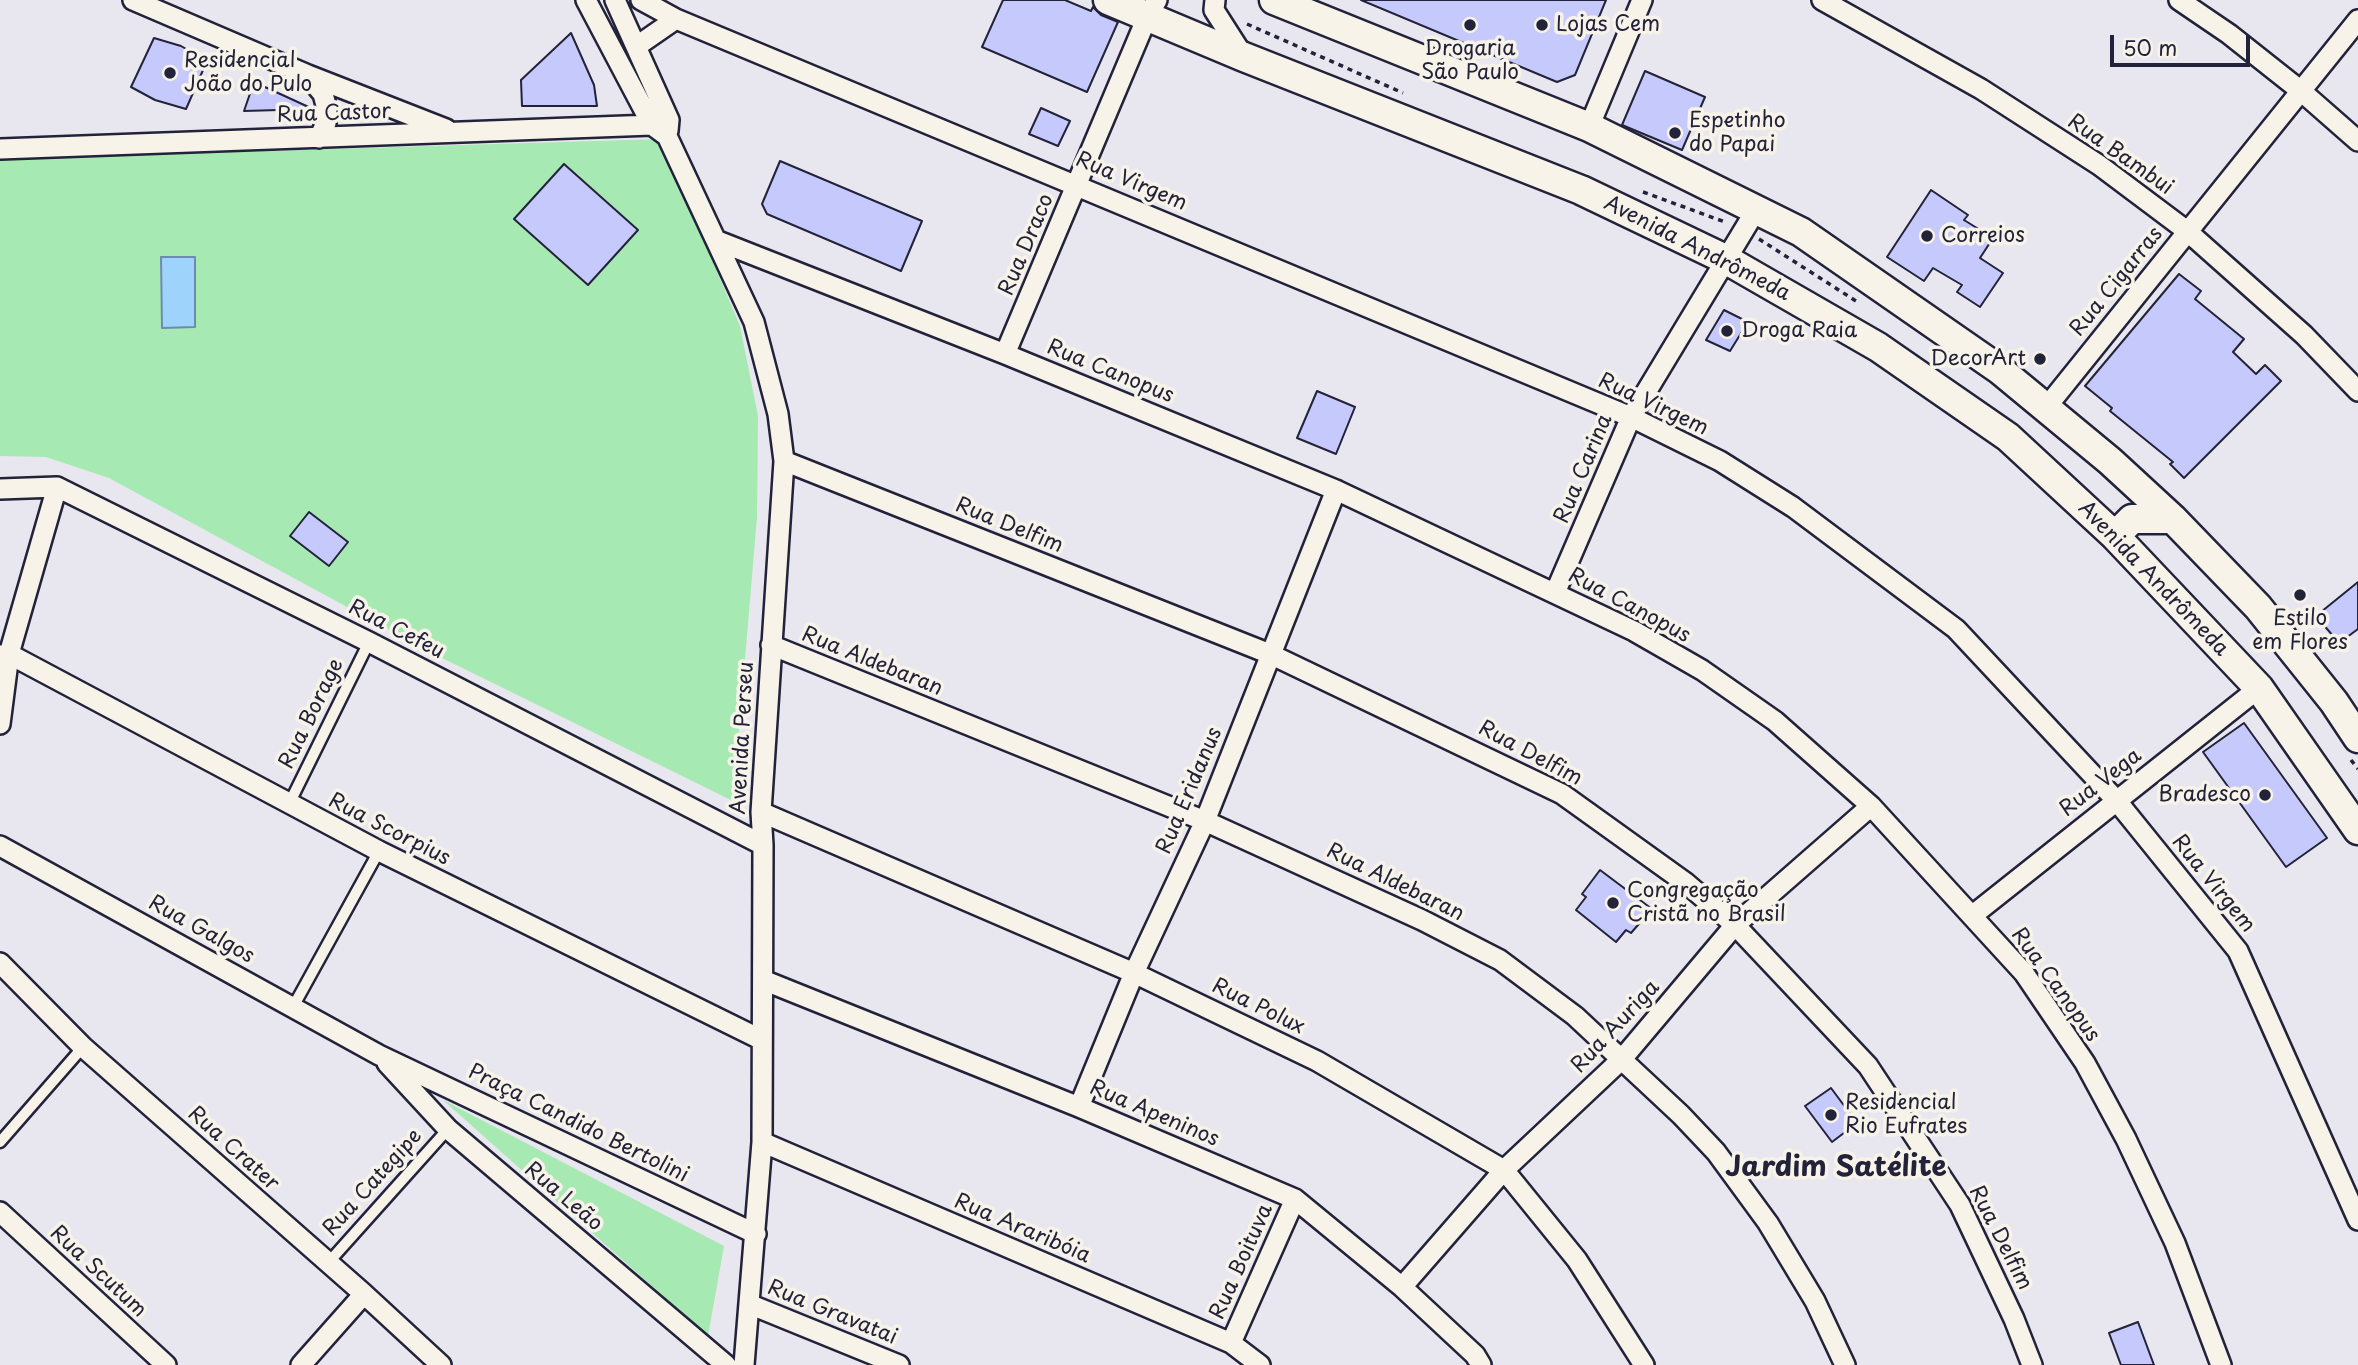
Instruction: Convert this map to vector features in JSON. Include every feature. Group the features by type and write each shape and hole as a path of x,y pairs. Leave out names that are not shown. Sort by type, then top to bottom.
{"main road":[{"name":"Avenida Andrômeda","path":"1108,0 1152,8 1244,57 1581,190 1726,259 1878,346 2008,437 2115,536 2259,688 2358,830"},
{"path":"1274,0 1589,127 1801,232 2000,370 2110,461 2173,519 2258,607 2334,702 2358,738"},
{"path":"2115,536 2132,519 2173,519"}],"street":[{"path":"133,0 307,75 454,132"},
{"name":"Avenida Perseu","path":"586,0 663,127 754,322 778,414 784,461 761,812 762,1142 744,1365"},
{"name":"Avenida Perseu","path":"615,0 637,46 663,127"},
{"name":"Rua Virgem","path":"641,0 676,19 1631,417 1720,461 1793,507 1956,629 2116,800 2238,951 2358,1220"},
{"path":"1214,0 1214,10 1244,57"},
{"path":"1589,127 1642,0"},
{"name":"Rua Bambui","path":"1822,0 1980,89 2099,165 2187,231 2304,335 2358,391"},
{"path":"2179,0 2230,34 2301,91 2358,142"},
{"name":"Rua Draco","path":"1005,354 1152,8"},
{"path":"637,46 676,19"},
{"name":"Rua Cigarras","path":"2045,409 2358,20"},
{"path":"307,75 323,94 327,109 326,123 319,138"},
{"name":"Rua Castor","path":"0,149 663,127"},
{"path":"0,135 32,148"},
{"name":"Rua Carina","path":"1555,593 1631,417 1756,210"},
{"name":"Rua Canopus","path":"718,241 1005,354 1336,490 1634,631 1702,670 1775,721 1871,806 2024,973 2084,1063 2115,1118 2175,1243 2221,1365"},
{"name":"Rua Delfim","path":"784,461 1270,654 1562,794 1686,883 1735,925 1868,1066 1960,1205 2014,1319 2032,1365"},
{"path":"0,724 4,655 57,487"},
{"name":"Rua Cefeu","path":"0,489 57,487 369,642 762,845"},
{"name":"Rua Eridanus","path":"1079,1107 1134,973 1205,821 1336,490"},
{"name":"Rua Aldebaran","path":"771,645 1205,821 1422,920 1500,960 1575,1016 1681,1115 1716,1152 1768,1223 1815,1301 1845,1365"},
{"name":"Rua Scorpius","path":"4,655 379,851 762,1040"},
{"name":"Rua Vega","path":"1973,915 2259,688"},
{"name":"Rua Auriga","path":"1402,1287 1504,1170 1622,1059 1735,925 1871,806"},
{"name":"Rua Polux","path":"761,812 1134,973 1317,1061 1504,1170 1577,1260 1644,1365"},
{"name":"Rua Galgos","path":"0,846 379,1055"},
{"name":"Rua Crater","path":"0,963 83,1046 441,1365"},
{"name":"Rua Apeninos","path":"763,980 1079,1107 1295,1199 1402,1287 1475,1355 1481,1365"},
{"name":"Rua Leão","path":"379,1055 448,1129 726,1365"},
{"name":"Praça Candido Bertolini","path":"379,1055 756,1234"},
{"name":"Rua Araribóia","path":"762,1142 1231,1343 1260,1365"},
{"name":"Rua Boituva","path":"1231,1343 1295,1199"},
{"name":"Rua Scutum","path":"0,1212 166,1365"},
{"path":"301,1365 364,1294"},
{"name":"Rua Gravatai","path":"749,1304 899,1365"}],"lane":[{"name":"Rua Borage","path":"289,804 369,642"},
{"path":"293,1007 379,851"},
{"path":"0,1142 83,1046"},
{"name":"Rua Categipe","path":"328,1263 448,1129"}],"green space":[{"path":"661,139 740,326 758,416 757,517 733,801 434,654 109,478 46,457 0,456 0,159"},
{"path":"443,1100 724,1246 708,1336"}],"water":[{"path":"161,257 195,257 195,327 162,328"}],"building":[{"path":"1003,0 1065,0 1091,11 1093,7 1101,15 1118,22 1087,92 982,47"},
{"name":"Lojas Cem","path":"1361,0 1606,0 1575,75 1557,82"},
{"path":"571,33 594,85 597,106 522,106 521,80"},
{"name":"Residencial João do Pulo","path":"154,38 181,46 207,61 186,109 155,100 131,87"},
{"path":"1645,71 1705,97 1682,150 1622,125"},
{"path":"254,82 313,109 244,111"},
{"path":"1041,108 1070,121 1058,146 1029,134"},
{"path":"780,161 922,221 901,271 767,214 762,204"},
{"path":"564,164 638,230 588,285 514,219"},
{"path":"1931,190 1968,215 1964,220 1993,238 1980,258 2003,273 1980,307 1957,292 1962,285 1933,268 1924,281 1887,257"},
{"path":"2179,274 2201,291 2195,299 2244,339 2233,352 2256,374 2265,365 2281,381 2184,478 2170,464 2173,462 2110,411 2112,408 2085,386"},
{"name":"Droga Raia","path":"1724,310 1748,322 1730,351 1706,340"},
{"path":"1317,391 1355,407 1336,454 1297,438"},
{"path":"309,512 348,542 329,566 290,536"},
{"path":"2358,582 2358,629 2339,643 2316,616"},
{"name":"Bradesco","path":"2244,723 2327,838 2286,867 2203,752"},
{"name":"Congregação Cristã no Brasil","path":"1600,870 1652,909 1631,933 1626,930 1616,942 1576,910 1586,897 1582,894"},
{"name":"Residencial Rio Eufrates","path":"1831,1088 1857,1123 1832,1142 1805,1106"},
{"path":"2138,1322 2154,1365 2121,1365 2109,1333"}],"place":[{"name":"Drogaria São Paulo","path":"1470,25"},
{"name":"Lojas Cem","path":"1542,25"},
{"name":"Residencial João do Pulo","path":"170,73"},
{"name":"Espetinho do Papai","path":"1675,133"},
{"name":"Correios","path":"1927,236"},
{"name":"Droga Raia","path":"1727,331"},
{"name":"DecorArt","path":"2040,359"},
{"name":"Estilo em Flores","path":"2300,595"},
{"name":"Bradesco","path":"2265,795"},
{"name":"Congregação Cristã no Brasil","path":"1613,903"},
{"name":"Residencial Rio Eufrates","path":"1831,1115"}],"district":[{"name":"Jardim Satélite","path":"1836,1168"}]}
